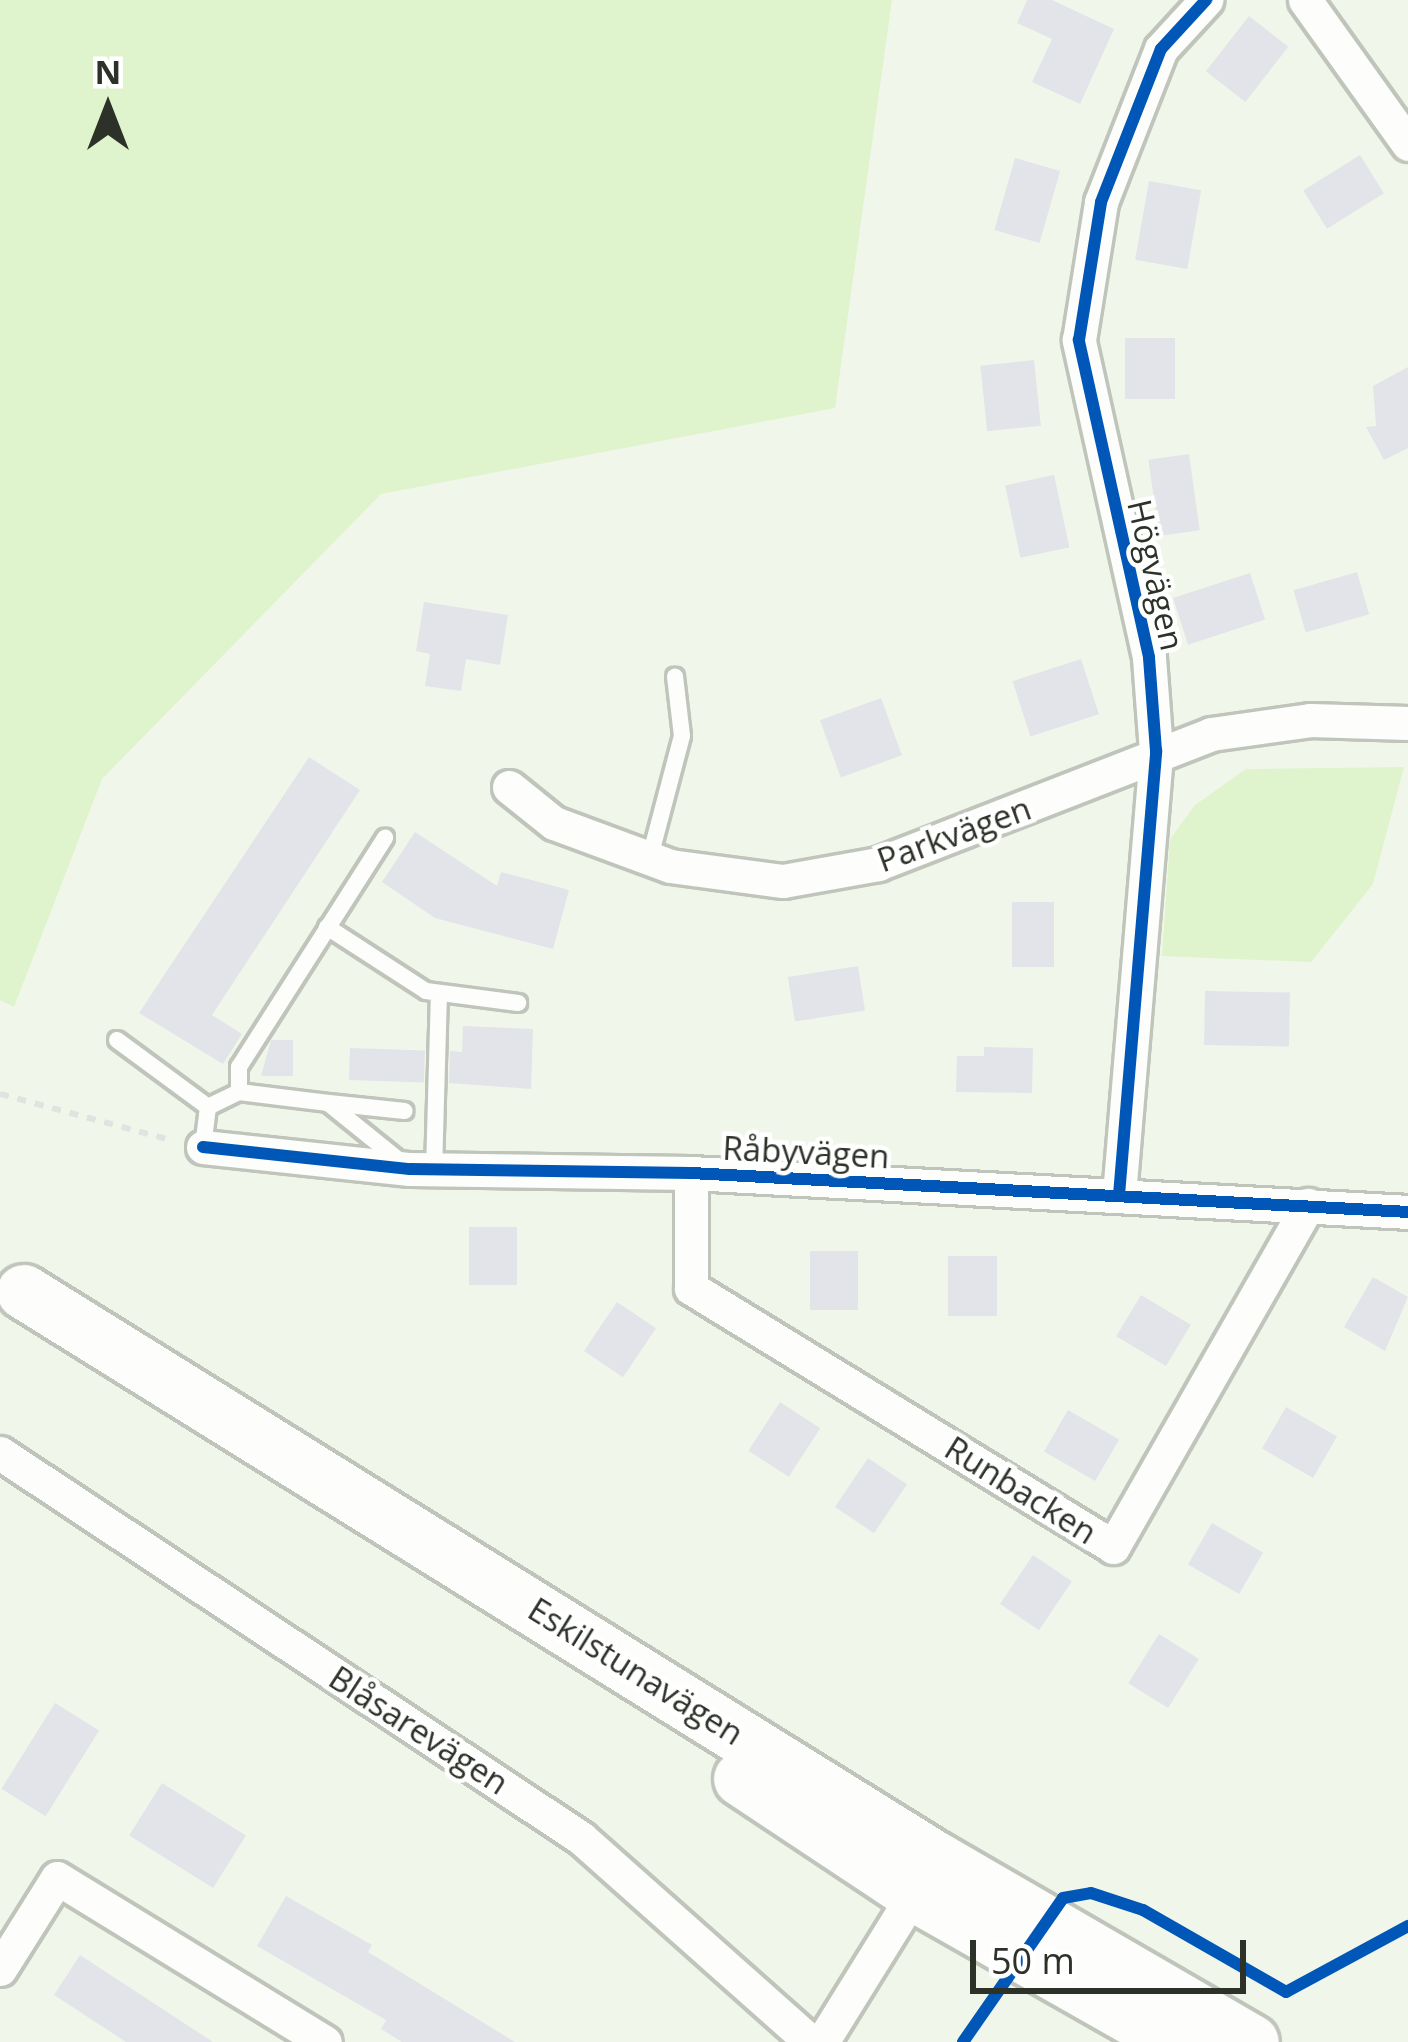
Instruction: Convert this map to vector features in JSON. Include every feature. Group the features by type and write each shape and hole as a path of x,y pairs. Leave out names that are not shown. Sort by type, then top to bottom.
{"main road":[{"name":"Eskilstunavägen","path":"12,1284 1174,2042"},
{"name":"Eskilstunavägen","path":"925,1876 1252,2042"}],"street":[{"name":"Högvägen","path":"1119,1195 1156,751 1149,657 1078,340 1100,202 1161,50 1206,0"},
{"path":"1306,0 1408,144"},
{"name":"Parkvägen","path":"509,787 554,823 650,857 722,879 783,881 878,864 1156,751 1211,734 1310,720 1408,723"},
{"name":"Råbyvägen","path":"202,1148 422,1170 692,1173 1408,1212"},
{"name":"Runbacken","path":"692,1173 691,1288 1113,1547 1308,1205"},
{"name":"Blåsarevägen","path":"0,1454 581,1838 811,2042"},
{"path":"822,2042 925,1876"},
{"path":"0,1969 57,1878 326,2042"}],"lane":[{"path":"650,857 682,736 674,676"},
{"path":"239,1092 239,1067 385,838"},
{"path":"327,927 439,996 518,1003"},
{"path":"328,1103 422,1170 439,996"},
{"path":"117,1040 208,1107"},
{"path":"208,1107 239,1092 404,1111"},
{"path":"202,1148 208,1107"}],"path":[{"path":"0,1094 202,1148"}],"green space":[{"path":"0,0 892,0 835,408 381,494 102,779 14,1007 0,1000"},
{"path":"1404,767 1373,884 1311,962 1162,956 1170,839 1195,805 1246,769"}],"building":[{"path":"1027,0 1052,0 1114,29 1080,104 1032,82 1052,39 1017,23"},
{"path":"1249,16 1288,47 1245,102 1206,71"},
{"path":"1360,155 1384,193 1327,229 1303,191"},
{"path":"1015,158 1060,171 1040,243 994,230"},
{"path":"1149,181 1201,190 1187,269 1135,260"},
{"path":"1125,338 1175,338 1175,399 1125,399"},
{"path":"1034,360 1041,426 987,431 980,366"},
{"path":"1408,367 1408,448 1384,460 1366,427 1376,426 1373,386"},
{"path":"1189,454 1200,530 1159,536 1148,460"},
{"path":"1054,475 1069,547 1020,558 1005,485"},
{"path":"1357,572 1369,614 1306,632 1294,590"},
{"path":"1250,573 1265,620 1188,645 1173,598"},
{"path":"424,602 508,615 500,665 466,659 461,691 425,686 430,654 416,651"},
{"path":"1081,659 1099,714 1030,736 1013,681"},
{"path":"881,698 902,755 841,778 820,720"},
{"path":"309,757 360,790 212,1015 242,1034 223,1064 139,1013"},
{"path":"415,832 497,886 501,872 569,890 553,949 435,918 382,882"},
{"path":"1012,902 1054,902 1054,967 1012,967"},
{"path":"858,966 865,1010 795,1022 788,977"},
{"path":"1205,991 1290,992 1289,1046 1204,1045"},
{"path":"463,1026 533,1029 531,1089 449,1083 450,1051 462,1052"},
{"path":"271,1040 293,1040 293,1076 261,1076"},
{"path":"984,1047 1033,1048 1032,1093 956,1092 957,1056 984,1056"},
{"path":"350,1048 425,1051 424,1083 349,1080"},
{"path":"469,1227 517,1227 517,1285 469,1285"},
{"path":"810,1251 858,1251 858,1310 810,1310"},
{"path":"948,1256 997,1256 997,1316 948,1316"},
{"path":"1373,1277 1408,1297 1385,1351 1344,1327"},
{"path":"1141,1295 1191,1325 1166,1366 1116,1336"},
{"path":"617,1302 656,1328 623,1377 584,1351"},
{"path":"780,1402 820,1428 789,1477 748,1451"},
{"path":"1286,1407 1337,1436 1313,1478 1262,1449"},
{"path":"1068,1410 1119,1440 1095,1481 1044,1452"},
{"path":"868,1458 907,1484 874,1533 835,1507"},
{"path":"1212,1523 1263,1552 1239,1594 1188,1565"},
{"path":"1033,1555 1072,1581 1039,1630 1000,1604"},
{"path":"1159,1634 1199,1659 1168,1708 1128,1683"},
{"path":"55,1703 99,1731 46,1816 1,1789"},
{"path":"162,1783 246,1835 213,1888 129,1836"},
{"path":"286,1896 372,1945 368,1952 515,2042 402,2042 381,2029 386,2020 257,1946"},
{"path":"80,1955 213,2042 126,2042 54,1995"}],"cycle path":[{"path":"1119,1195 1156,751 1149,657 1079,340 1101,202 1161,49 1206,0"},
{"path":"203,1147 410,1169 691,1173 1408,1212"},
{"path":"963,2042 1063,1898 1091,1893 1143,1910 1286,1992 1408,1926"}]}
